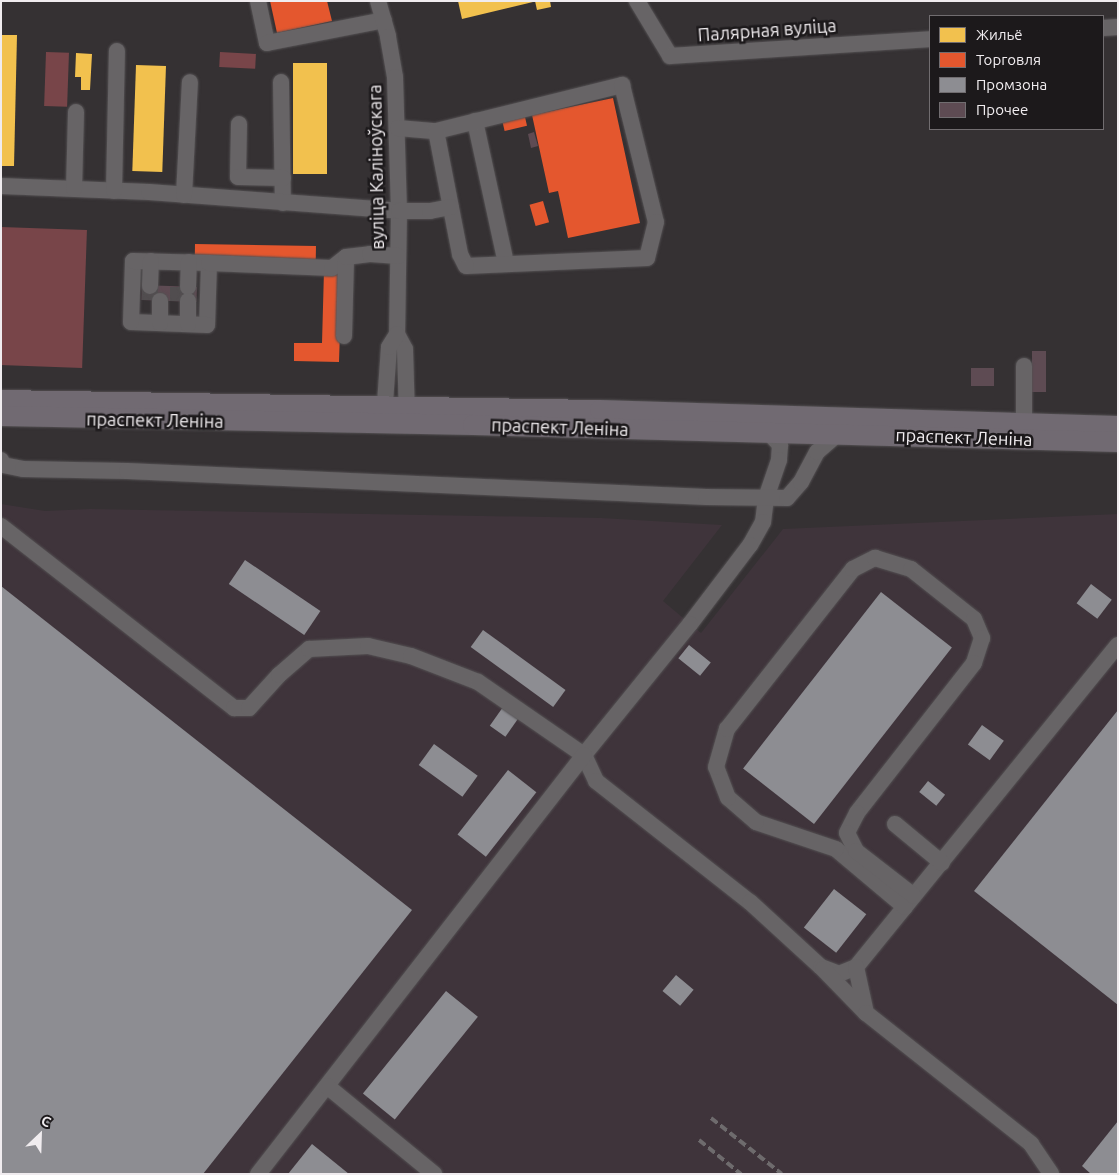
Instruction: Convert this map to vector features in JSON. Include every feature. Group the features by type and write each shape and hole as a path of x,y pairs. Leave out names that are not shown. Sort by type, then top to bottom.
{"main road":[{"name":"праспект Леніна","path":"1,400 384,415"},
{"name":"праспект Леніна","path":"407,415 768,432 1118,442"},
{"name":"праспект Леніна","path":"1,416 407,415 1024,423 1118,426"}],"street":[{"path":"258,1 267,43 384,20"},
{"name":"вуліца Каліноўскага","path":"378,1 384,20 395,77 398,128 397,334 405,349 407,415"},
{"name":"Палярная вуліца","path":"637,1 670,56 929,39"},
{"path":"1104,28 1118,27"},
{"path":"114,191 117,52"},
{"path":"184,195 190,82"},
{"path":"281,82 283,203"},
{"path":"398,128 436,131 622,85 656,222 647,258 466,266 462,262 436,131"},
{"path":"74,189 76,112"},
{"path":"475,121 506,263"},
{"path":"239,124 238,177 282,178"},
{"path":"1,186 184,195 398,212 430,211 452,207"},
{"path":"210,263 208,325 131,322 133,261 156,261 210,263 332,268 346,257 370,254 398,256"},
{"path":"344,336 346,257"},
{"path":"155,323 156,261"},
{"path":"183,262 183,324"},
{"name":"вуліца Каліноўскага","path":"384,415 388,346 397,334"},
{"path":"1024,366 1024,423"},
{"path":"258,1174 750,545 763,522 766,498 779,460 780,445 768,432"},
{"path":"1,460 3,465 23,470 137,471 787,498 801,482 817,452 839,434"},
{"path":"1,526 234,708 249,708 279,674 309,649 368,646 411,656 478,682 584,755 596,781 750,902 821,967 866,1013 1031,1144 1051,1174"},
{"path":"875,558 911,569 974,619 982,638 974,663 857,813 847,833 856,851 909,902 836,849 756,822 728,798 716,767 727,729 853,569 875,558"},
{"path":"821,967 839,974 856,967 1118,645"},
{"path":"895,824 942,863"},
{"path":"856,967 866,1013"},
{"path":"327,1086 434,1174"}],"shaded area":[{"path":"46,52 69,53 67,107 44,106"},
{"path":"220,52 256,54 255,69 219,67"},
{"path":"1,227 87,230 82,368 1,365"},
{"path":"1,504 45,511 90,509 601,518 722,525 663,601 701,633 783,529 1118,514 1118,1174 1,1174"}],"building: Жильё":[{"path":"458,1 532,1 533,2 462,19"},
{"path":"535,1 550,1 551,7 537,10"},
{"path":"1,35 17,35 14,166 1,166"},
{"path":"76,53 92,54 90,90 81,90 81,77 75,77"},
{"path":"293,63 327,63 327,174 293,174"},
{"path":"136,65 166,66 162,172 132,171"}],"building: Торговля":[{"path":"270,1 327,1 332,21 277,33"},
{"path":"613,98 640,223 568,238 558,191 549,193 532,115"},
{"path":"525,117 527,126 505,131 503,122"},
{"path":"543,201 549,222 536,226 530,205"},
{"path":"195,244 316,246 316,261 195,259"},
{"path":"324,270 342,270 339,362 294,361 294,343 322,343"}],"building: Промзона":[{"path":"245,560 320,611 304,635 229,584"},
{"path":"1091,584 1112,600 1097,619 1077,603"},
{"path":"1,586 412,910 203,1174 1,1174"},
{"path":"881,592 952,647 814,824 743,769"},
{"path":"483,630 566,690 553,707 471,647"},
{"path":"689,645 711,663 700,676 678,658"},
{"path":"503,707 519,718 505,737 490,726"},
{"path":"1118,710 1118,1005 974,891"},
{"path":"982,725 1004,741 990,760 968,744"},
{"path":"434,744 478,776 462,797 419,765"},
{"path":"508,770 536,792 486,857 458,835"},
{"path":"928,781 945,795 936,806 919,792"},
{"path":"834,889 866,914 836,953 804,928"},
{"path":"676,975 694,990 680,1006 663,991"},
{"path":"446,991 478,1017 395,1119 363,1094"},
{"path":"1118,1121 1118,1174 1091,1174 1082,1166"},
{"path":"312,1144 349,1174 288,1174"}],"building: Прочее":[{"path":"534,132 538,146 531,148 528,134"},
{"path":"142,285 197,287 196,302 141,300"},
{"path":"1032,351 1046,351 1046,392 1032,392"},
{"path":"971,368 994,368 994,386 971,386"}],"tunnel":[{"path":"150,286 150,300"},
{"path":"178,287 178,301"}],"railway":[{"path":"711,1118 782,1174"},
{"path":"699,1140 741,1174"}]}
